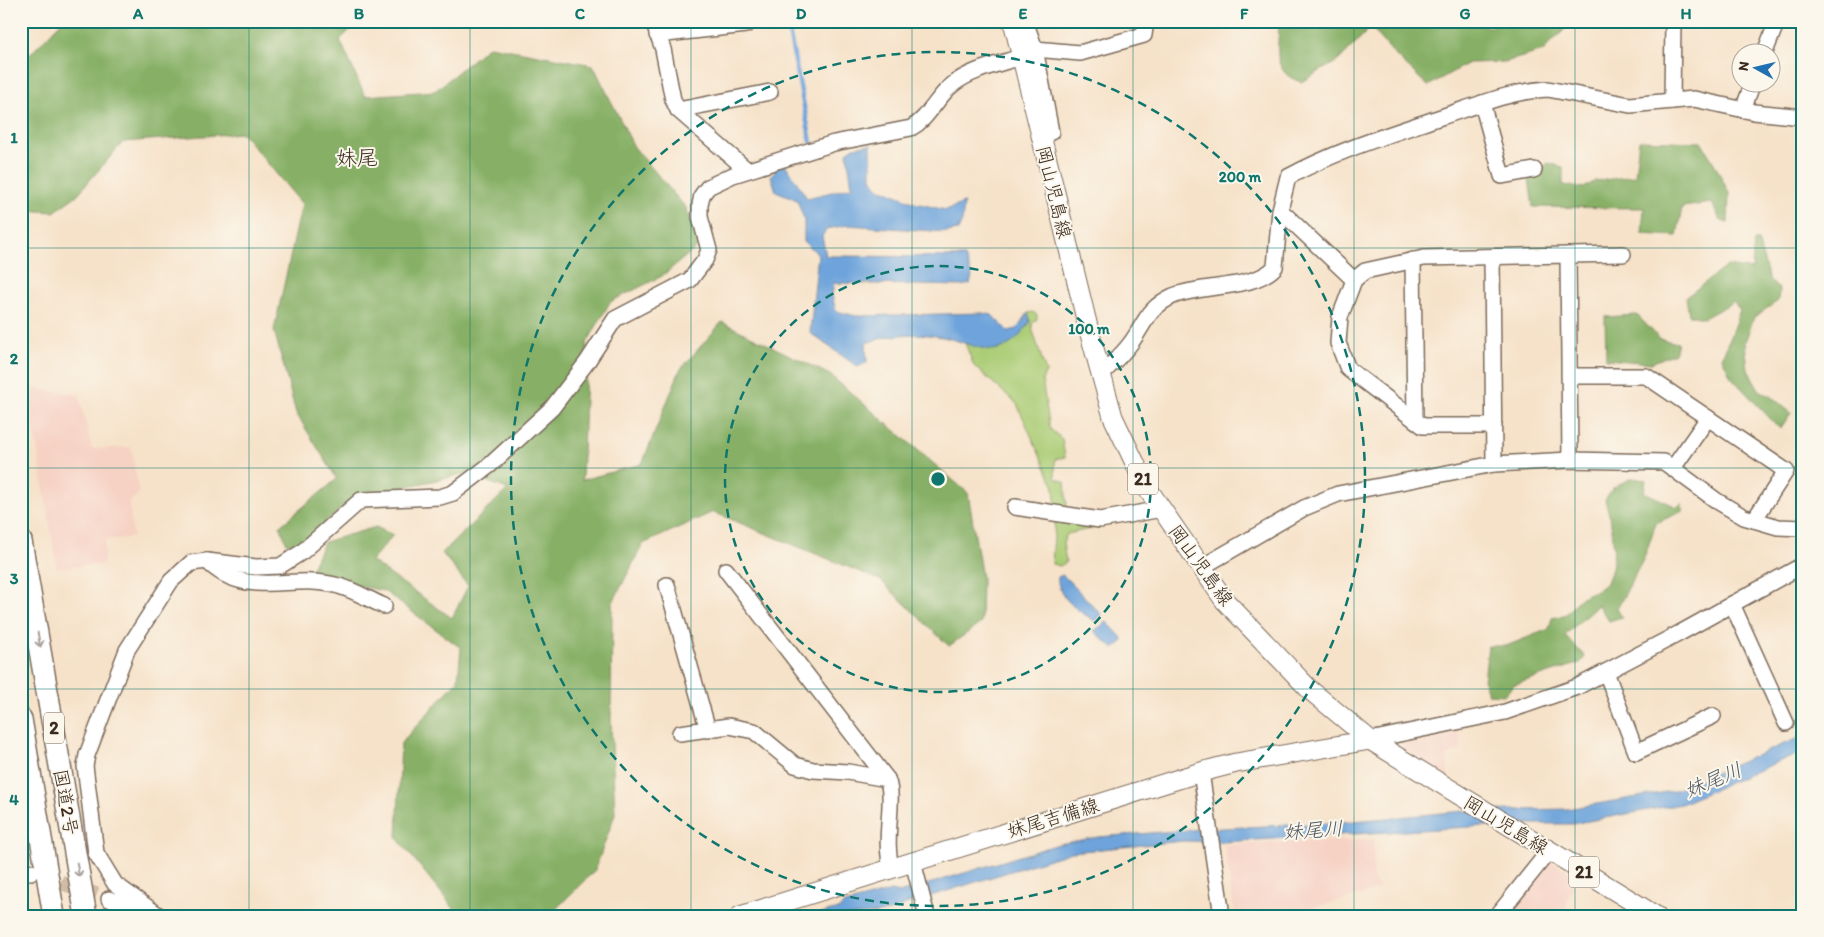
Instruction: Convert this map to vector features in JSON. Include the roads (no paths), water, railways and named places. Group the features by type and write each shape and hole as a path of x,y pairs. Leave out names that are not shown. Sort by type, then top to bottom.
{"highway":[{"name":"国道2号","path":"21,541 86,916"},
{"name":"国道2号","path":"21,719 54,916"}],"main road":[{"name":"岡山児島線","path":"1013,21 1028,53 1040,136 1113,417 1130,455 1162,509 1225,601 1310,690 1370,740 1656,916"},
{"name":"妹尾吉備線","path":"740,916 892,869 914,869 1201,772 1236,762 1370,740"}],"street":[{"path":"745,21 746,26 655,28 673,100 678,110 748,170"},
{"path":"1025,21 1028,53"},
{"path":"160,916 115,884 106,873 96,853 86,766 87,755 131,642 171,581 191,563 207,561 256,567 280,566 302,552 360,500 440,497 453,493 490,465 552,408 587,362 615,318 690,280 705,260 709,250 700,217 702,195 708,187 748,170 834,143 911,128 921,123 951,85 962,78 1028,53 1085,53 1144,35 1146,21"},
{"path":"1672,101 1673,21"},
{"path":"1769,42 1776,24 1770,21"},
{"path":"1101,375 1130,344 1147,314 1172,297 1202,288 1237,285 1271,272 1275,267 1280,210 1288,177 1312,164 1362,143 1482,103 1548,89 1630,105 1694,99 1743,110 1803,117"},
{"path":"678,110 770,92"},
{"path":"1743,110 1749,92"},
{"path":"1482,103 1502,176 1534,170"},
{"path":"1280,210 1354,280"},
{"path":"1494,426 1423,426 1348,369 1338,343 1340,317 1354,280 1365,271 1413,260 1623,254"},
{"path":"1568,255 1570,460"},
{"path":"1492,257 1494,464"},
{"path":"1413,260 1415,420"},
{"path":"1570,376 1646,376 1786,471 1754,520"},
{"path":"1673,468 1708,418"},
{"path":"1202,567 1304,508 1338,494 1494,464 1570,460 1664,462 1717,501 1754,520 1778,527 1803,528"},
{"path":"1015,507 1100,520 1162,509"},
{"path":"207,561 217,572 237,580 260,584 313,583 338,585 384,606"},
{"path":"1370,740 1505,712 1577,687 1803,565"},
{"path":"726,570 887,780 890,792 886,848 892,869"},
{"path":"667,585 708,730"},
{"path":"1732,604 1786,723"},
{"path":"1606,672 1636,752 1713,716"},
{"path":"680,733 729,726 754,731 795,765 813,770 848,772 887,780"},
{"path":"1201,772 1222,916"},
{"path":"1497,916 1549,851"},
{"path":"914,869 927,915"},
{"path":"109,898 154,916"}],"water":[{"path":"871,144 871,178 877,187 915,203 946,210 964,203 962,221 958,230 947,232 847,225 827,229 822,236 826,256 965,257 972,276 970,284 961,286 834,283 832,295 836,311 856,316 983,313 992,315 1008,331 1017,329 1028,313 1030,322 1017,338 1009,344 993,350 932,335 894,336 866,343 867,362 858,367 810,333 818,254 804,242 804,219 797,200 776,191 771,176 778,166 785,164 807,198 852,187 847,152 854,147"},
{"path":"1063,575 1102,615 1095,621 1076,608 1065,597 1058,584 1058,577"},
{"path":"1107,622 1124,640 1114,649 1094,631"},
{"name":"妹尾川","path":"1803,736 1803,751 1681,804 1572,824 1518,824 1223,842 1183,841 1072,852 888,911 861,915 809,916 840,909 842,905 891,891 899,893 1059,844 1098,837 1202,829 1332,823 1465,811 1567,809 1673,791"}],"waterway":[{"path":"787,21 811,142"}],"tunnel":[{"path":"39,875 109,899"}],"district":[{"name":"妹尾","path":"357,157"}]}
